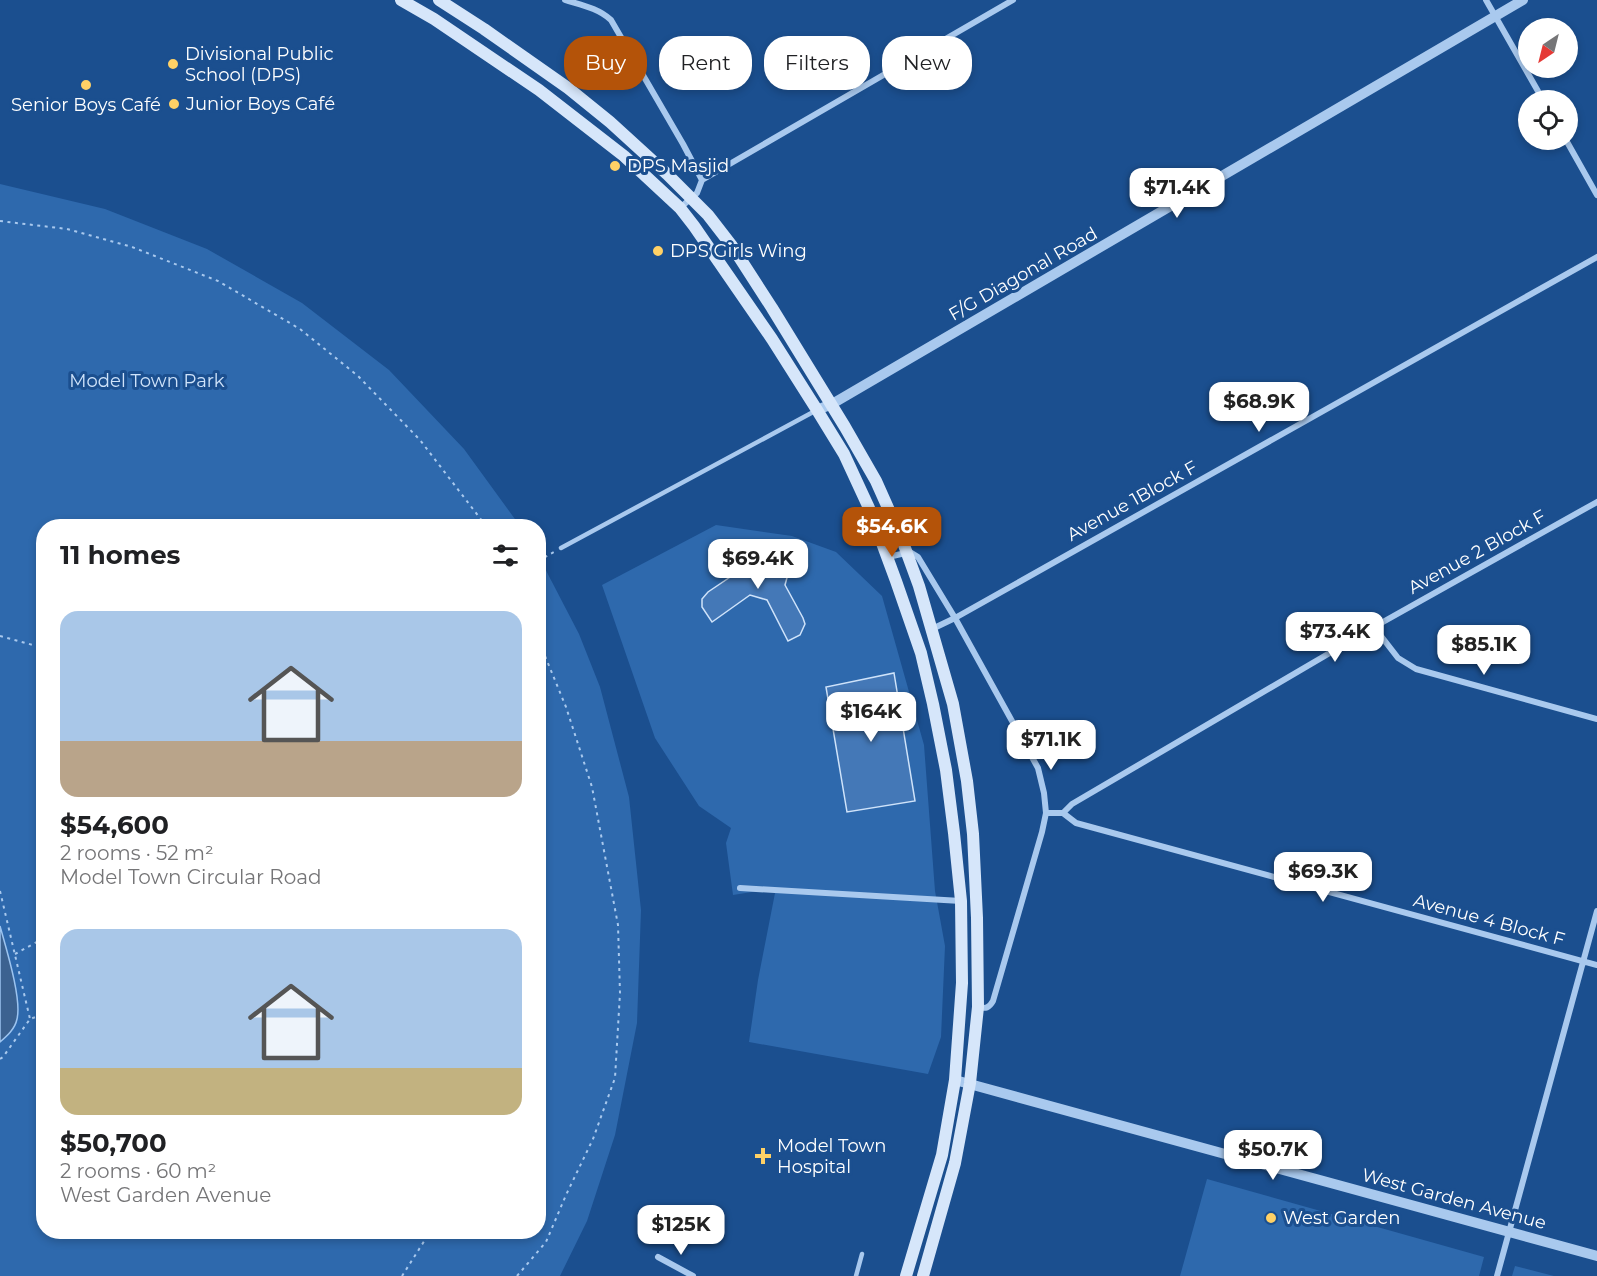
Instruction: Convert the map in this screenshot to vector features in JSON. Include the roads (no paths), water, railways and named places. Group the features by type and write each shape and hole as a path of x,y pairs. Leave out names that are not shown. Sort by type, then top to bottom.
{"main road":[{"path":"401,0 434,19 539,90 624,156 680,208 772,339 817,410 849,465 869,508 921,653 933,704 948,791 961,902 962,983 955,1080 942,1155 906,1276"},
{"path":"439,0 484,28 568,88 610,122 708,215 732,246 832,404 876,481 895,522 919,586 953,704 967,781 975,876 978,1007 970,1083 955,1163 924,1276"}],"street":[{"path":"565,0 592,8 611,20 702,180"},
{"path":"592,8 594,0"},
{"path":"680,208 697,193 702,180 1013,0"},
{"path":"1486,0 1537,90"},
{"name":"F/G Diagonal Road","path":"817,410 832,404 1523,0"},
{"path":"1572,150 1597,195"},
{"name":"Avenue 1Block F","path":"932,629 1597,257"},
{"name":"Avenue 2 Block F","path":"1063,813 1072,804 1374,627 1597,502"},
{"path":"888,557 906,552 918,557 955,618 1038,768 1044,793 1046,813 1042,832 993,1001 990,1006 978,1007"},
{"path":"1374,627 1398,658 1416,669 1597,720"},
{"path":"1046,813 1063,813"},
{"name":"Avenue 4 Block F","path":"1063,813 1076,823 1597,965"},
{"path":"740,888 961,902"},
{"path":"1497,1276 1597,911"},
{"name":"West Garden Avenue","path":"955,1080 1597,1256"},
{"path":"657,1257 693,1276"}],"lane":[{"path":"561,548 817,410"},
{"path":"856,1276 862,1254"}],"place":[{"name":"Divisional Public School (DPS)","path":"173,64"},
{"name":"Senior Boys Café","path":"86,85"},
{"name":"Junior Boys Café","path":"174,104"},
{"name":"DPS Masjid","path":"615,166"},
{"name":"DPS Girls Wing","path":"658,251"},
{"name":"Model Town Hospital","path":"763,1156"},
{"name":"West Garden","path":"1271,1218"}],"park label":[{"name":"Model Town Park","path":"147,381"}]}
